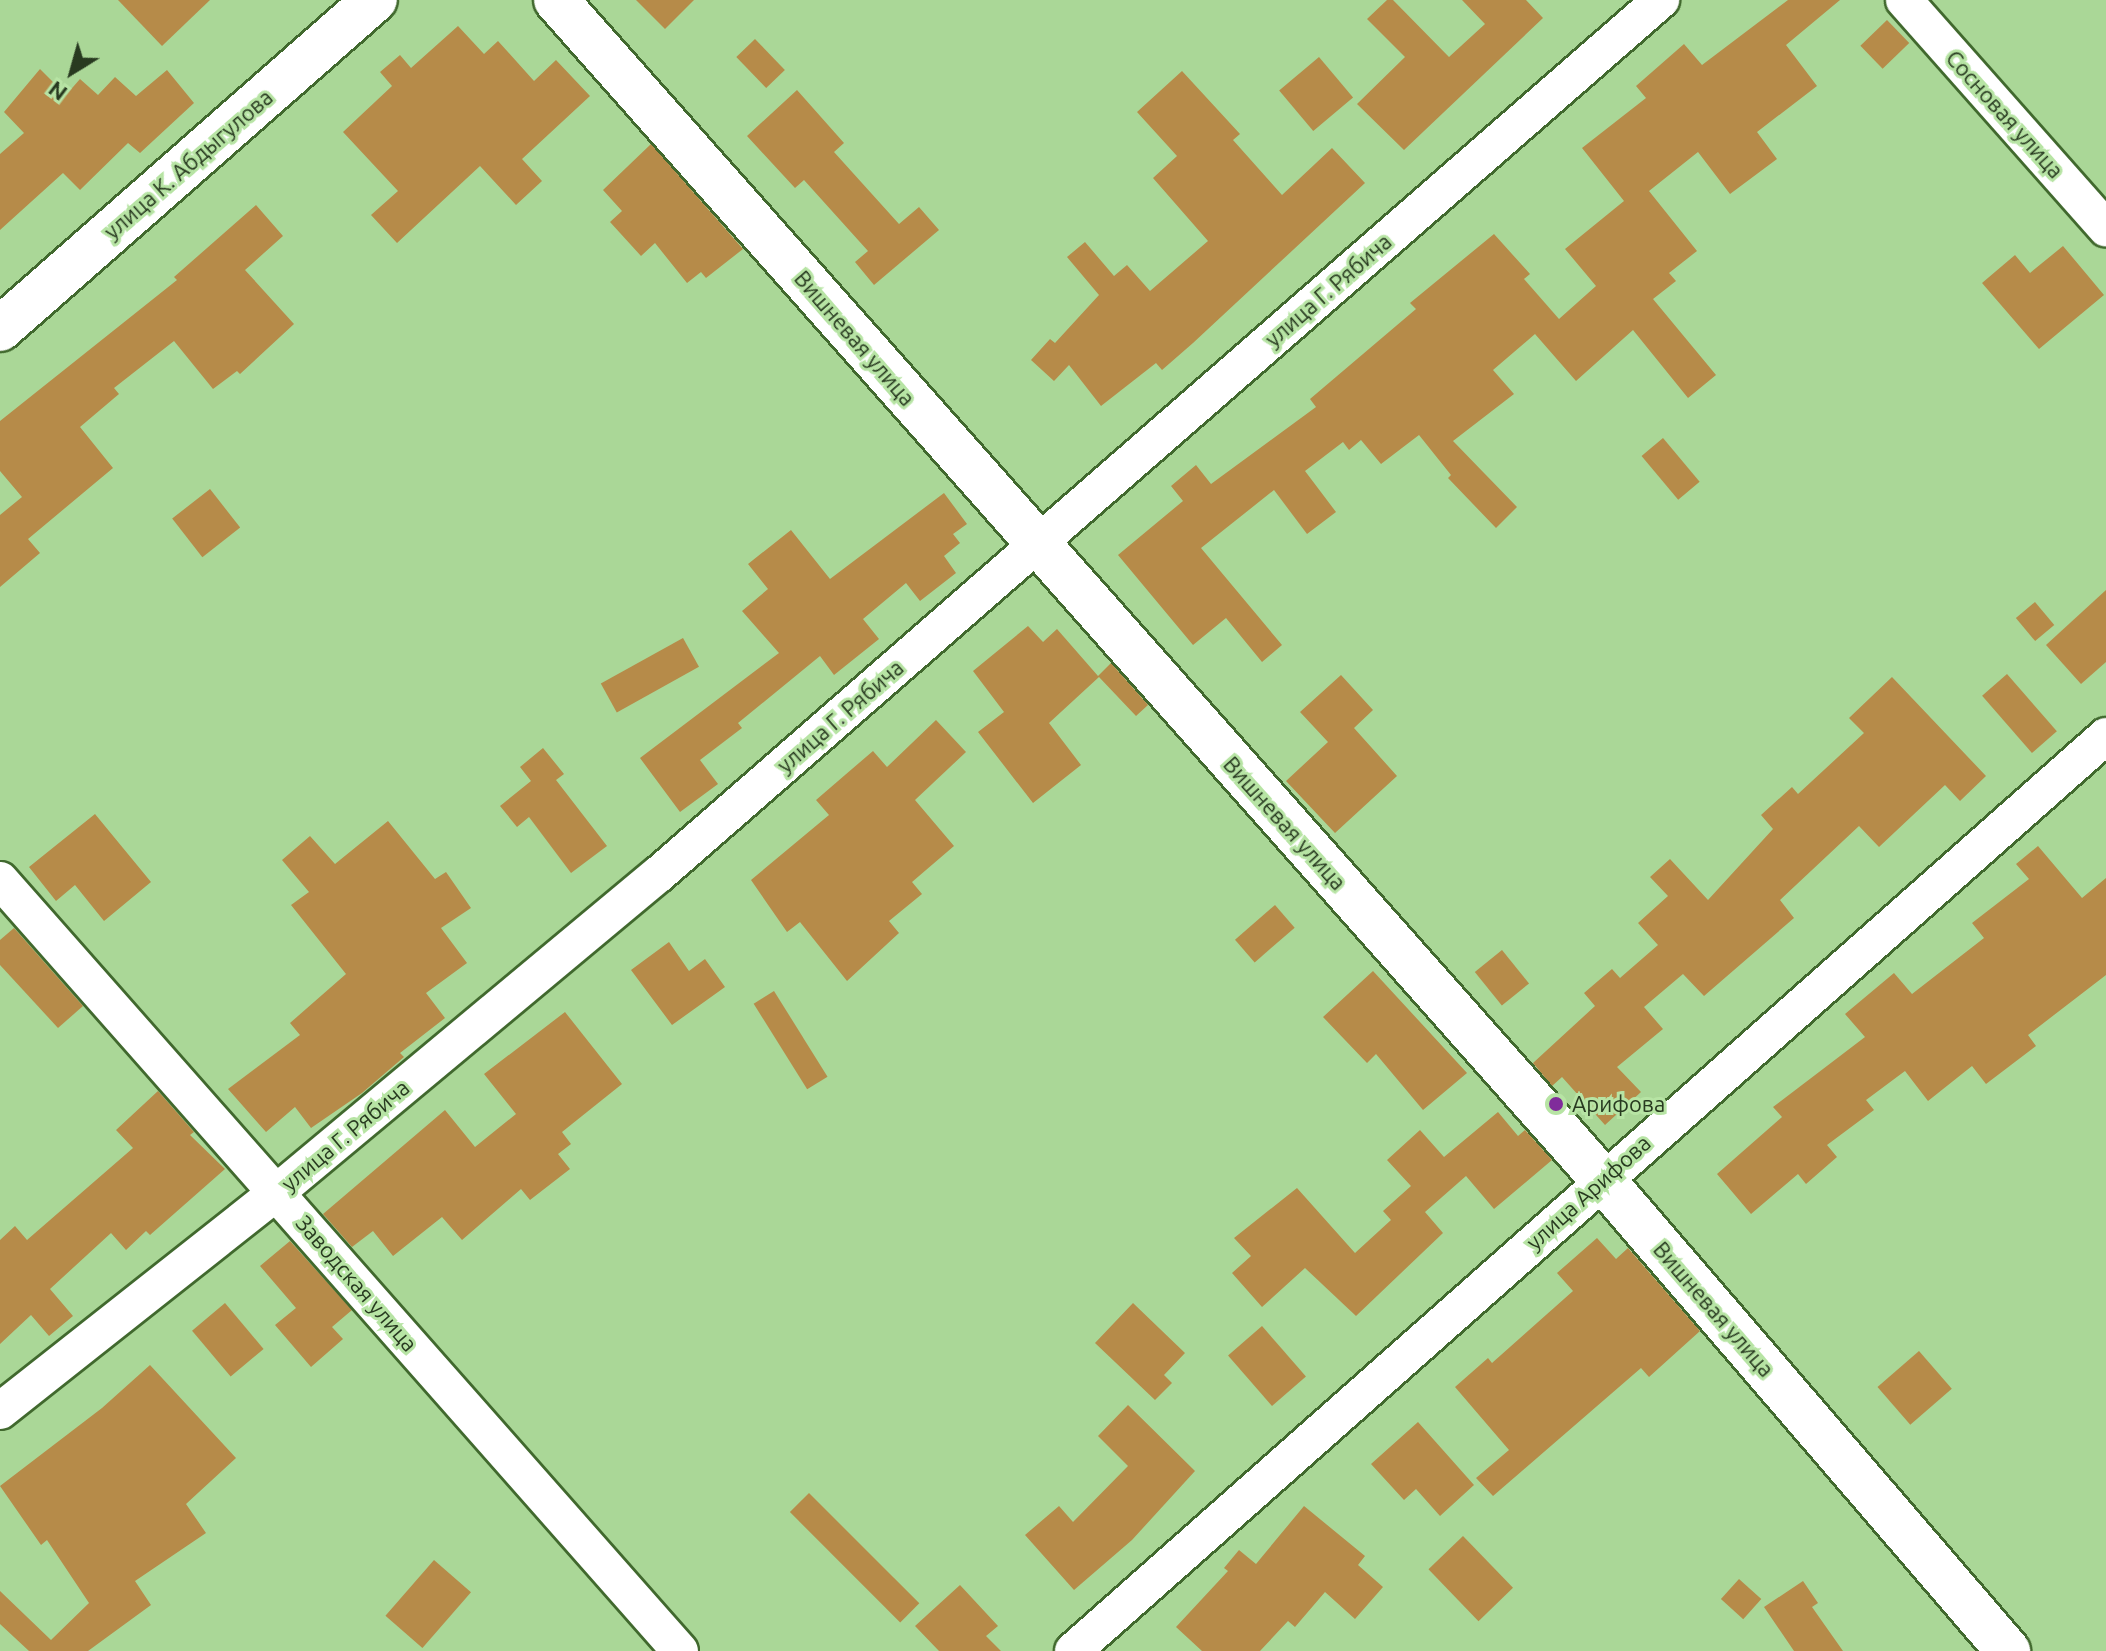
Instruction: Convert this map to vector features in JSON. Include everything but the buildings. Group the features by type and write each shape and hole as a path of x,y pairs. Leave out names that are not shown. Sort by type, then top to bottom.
{"street":[{"name":"улица К. Абдыгулова","path":"0,329 375,0"},
{"name":"Вишневая улица","path":"556,0 1602,1179 2008,1651"},
{"name":"улица Г. Рябича","path":"0,1411 277,1192 671,863 1661,0"},
{"name":"Сосновая улица","path":"1904,0 2106,228"},
{"name":"улица Арифова","path":"1073,1651 1602,1179 2106,736"},
{"name":"Заводская улица","path":"0,880 680,1651"}],"place":[{"name":"Арифова","path":"1556,1104"}]}
